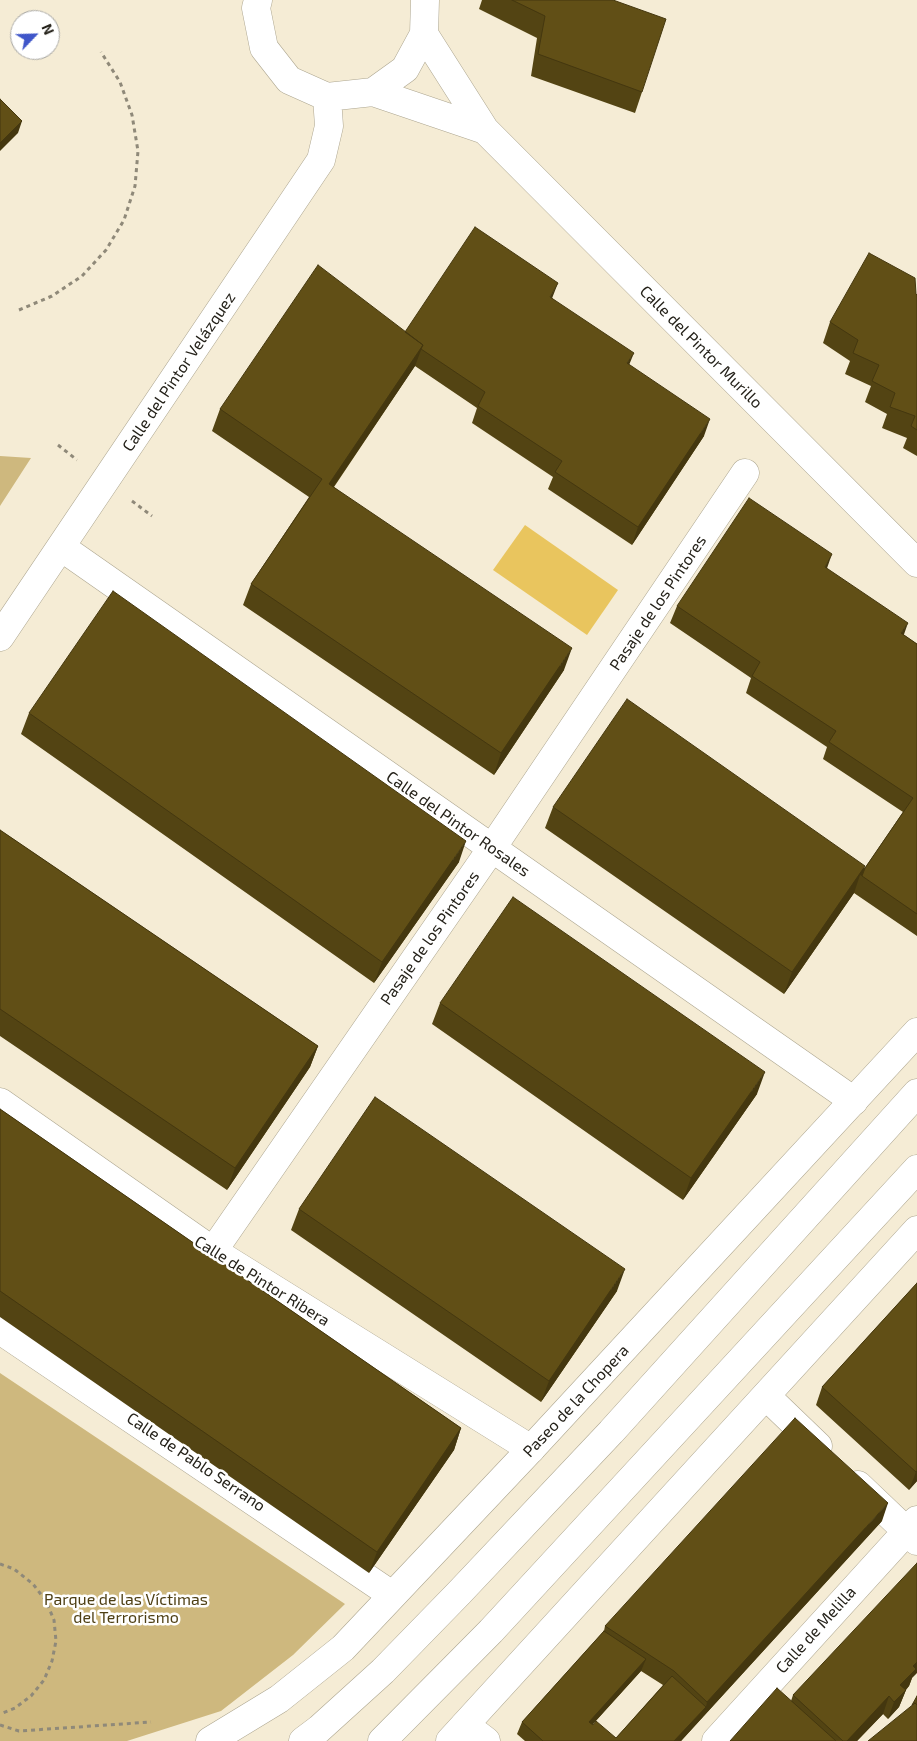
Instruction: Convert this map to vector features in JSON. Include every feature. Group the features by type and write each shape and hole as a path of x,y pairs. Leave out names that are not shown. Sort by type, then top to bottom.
{"main road":[{"path":"258,0 256,8 264,48 289,80 327,97 373,92 405,69 424,34 426,0"},
{"name":"Calle del Pintor Murillo","path":"424,34 485,130 917,563"},
{"name":"Calle del Pintor Murillo","path":"373,92 485,130"},
{"name":"Calle del Pintor Velázquez","path":"0,637 321,160 329,126 327,97"},
{"name":"Pasaje de los Pintores","path":"213,1251 492,848 745,473"},
{"name":"Calle del Pintor Rosales","path":"61,547 854,1101"},
{"name":"Paseo de la Chopera","path":"210,1741 279,1699 343,1648 531,1449 917,1032"},
{"path":"303,1741 383,1670 545,1502 611,1432 917,1093"},
{"name":"Calle de Pintor Ribera","path":"0,1102 213,1251 531,1449"},
{"path":"382,1741 491,1630 917,1169"},
{"path":"467,1736 766,1396 917,1230"},
{"name":"Calle de Pablo Serrano","path":"0,1330 392,1595"},
{"path":"766,1396 840,1467 913,1531"},
{"name":"Calle de Melilla","path":"716,1741 913,1531"}],"path":[{"path":"19,310 52,296 82,276 106,250 124,220 135,186 138,151 132,115 120,82 102,52"},
{"path":"0,1564 14,1569 33,1584 46,1601 54,1620 56,1641 52,1662 44,1680 31,1696 15,1708 0,1714"},
{"path":"0,1725 19,1731 151,1722"}],"green space":[{"path":"0,456 31,458 0,506"},
{"name":"Parque de las Víctimas del Terrorismo","path":"0,1373 345,1604 293,1655 221,1711 127,1741 0,1741"}],"shaded area":[{"path":"525,525 618,590 587,635 493,570"}],"building":[{"path":"512,0 613,0 666,19 642,92 538,54 545,16"},
{"path":"0,99 22,121 0,143"},
{"path":"475,227 558,283 550,297 634,353 627,363 710,419 638,527 555,472 562,461 478,406 485,392 421,349 423,345 405,332"},
{"path":"869,253 915,278 917,295 917,430 911,426 915,416 890,407 895,393 872,381 879,365 853,353 858,340 830,322"},
{"path":"318,265 423,345 329,484 572,648 501,753 251,584 322,479 220,409"},
{"path":"749,498 832,554 825,567 908,623 901,633 917,644 917,914 862,876 865,868 913,798 829,742 836,731 752,676 760,662 677,606"},
{"path":"113,591 466,841 382,962 29,713"},
{"path":"627,699 865,866 792,972 553,807"},
{"path":"0,830 318,1046 235,1168 0,1009"},
{"path":"513,897 765,1072 691,1178 440,1003"},
{"path":"375,1097 625,1269 549,1381 299,1209"},
{"path":"0,1109 461,1428 377,1552 0,1291"},
{"path":"917,1283 917,1471 916,1472 822,1387"},
{"path":"795,1418 888,1503 707,1702 674,1671 605,1626"},
{"path":"917,1563 917,1662 913,1666 916,1669 900,1685 906,1690 894,1702 889,1696 847,1741 843,1741 793,1695"},
{"path":"604,1631 646,1659 589,1722 593,1725 596,1721 616,1738 672,1676 706,1707 674,1741 543,1741 522,1722"},
{"path":"777,1688 836,1741 730,1741"},
{"path":"917,1696 917,1705 915,1703 912,1705"},
{"path":"915,1703 917,1705 917,1741 868,1741"}]}
